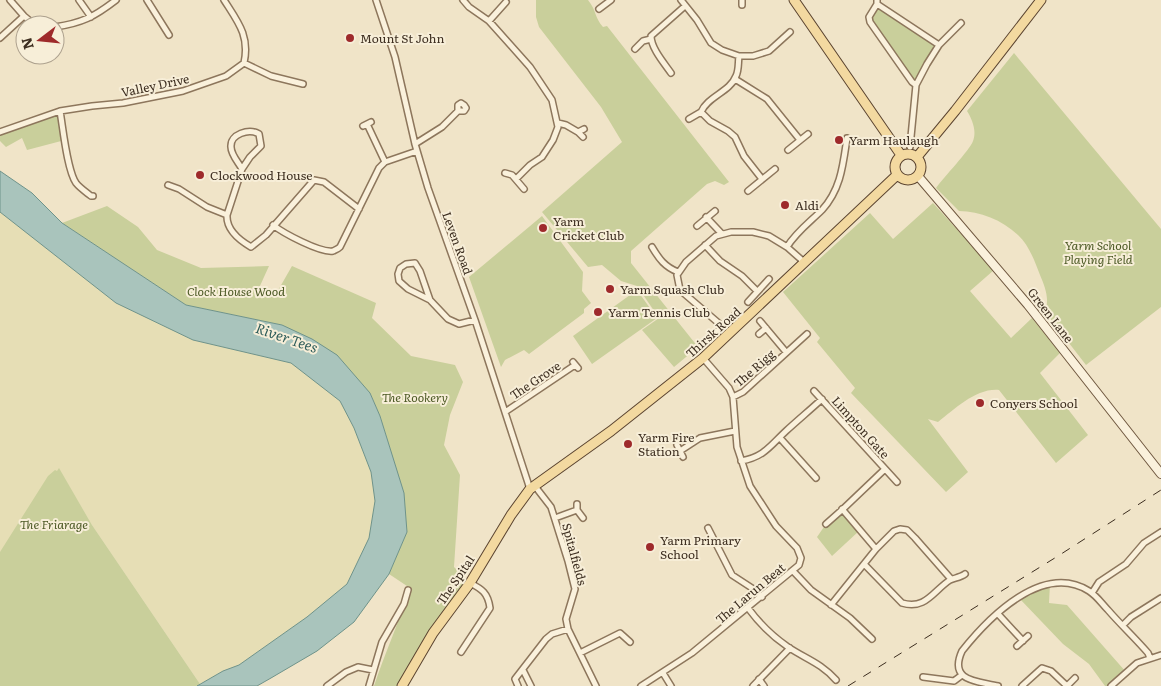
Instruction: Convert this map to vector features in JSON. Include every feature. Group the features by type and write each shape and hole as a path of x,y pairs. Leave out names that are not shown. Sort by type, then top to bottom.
{"main road":[{"path":"794,0 901,155"},
{"path":"917,157 1041,0"},
{"path":"910,154 917,157 921,166 918,176 909,180 897,176 894,167 901,155 910,154"},
{"name":"Thirsk Road","path":"532,487 612,431 703,358 897,176"},
{"name":"Green Lane","path":"918,176 1023,299 1161,474"},
{"name":"The Spital","path":"402,686 434,633 470,583 511,515 532,487"}],"street":[{"path":"10,0 23,15"},
{"path":"80,0 91,17"},
{"path":"65,25 78,23 91,17 116,0"},
{"path":"147,0 168,35"},
{"path":"224,0 240,24 247,50 244,63 271,76 301,82"},
{"name":"Leven Road","path":"376,0 395,57 415,144 428,188 532,487"},
{"path":"463,0 469,7 488,21 530,67 552,100 558,123 553,140 542,157 530,165 516,179"},
{"path":"599,9 610,0"},
{"path":"681,0 697,20 711,43 722,50 738,56 753,56 769,51 788,36"},
{"path":"488,21 506,2"},
{"path":"916,85 870,22 869,17 877,2 939,45"},
{"path":"634,49 643,41 650,39 654,32 685,6"},
{"path":"500,8 507,12"},
{"path":"164,26 169,22"},
{"path":"910,147 916,85 926,64 939,45 961,23"},
{"path":"0,38 15,24"},
{"path":"650,39 671,73"},
{"path":"689,119 701,112 704,106 736,79 738,56"},
{"path":"664,63 670,59"},
{"name":"Valley Drive","path":"0,132 60,111 123,104 183,91 226,76 244,63"},
{"path":"736,79 767,99 800,140"},
{"path":"60,111 75,182 93,195"},
{"path":"415,144 442,127 458,111"},
{"path":"701,112 710,121 735,137 744,156 762,179"},
{"path":"558,123 566,125 583,137"},
{"path":"367,124 385,162"},
{"path":"578,132 584,129"},
{"path":"242,169 230,146 234,138 239,134 246,131 255,132 259,134 261,146 242,169 226,215 226,222 230,230 242,242 251,247 266,235 314,180 324,182 359,209"},
{"path":"788,150 808,134"},
{"path":"788,247 793,237 832,198 842,176 846,138"},
{"path":"838,146 845,147"},
{"path":"273,225 289,236 318,248 332,251 340,248 379,168 385,162 417,151"},
{"path":"748,190 775,169"},
{"path":"505,173 512,174 524,189"},
{"path":"169,187 179,189 207,207 226,215"},
{"path":"698,226 714,211"},
{"path":"706,217 722,234"},
{"path":"722,326 680,290 678,284 678,272 686,262 716,236 739,231 770,236 788,247 804,262"},
{"path":"705,245 720,261 742,276 757,291"},
{"path":"652,247 661,262 678,272"},
{"path":"654,266 661,262"},
{"path":"430,300 420,270 415,263 406,264 400,268 398,274 399,282 408,289 430,300 448,319 459,324 475,320"},
{"path":"748,302 769,279"},
{"path":"699,348 737,313"},
{"name":"The Rigg","path":"760,321 786,352"},
{"name":"The Rigg","path":"759,334 766,328"},
{"name":"The Rigg","path":"733,397 743,392 807,334"},
{"path":"703,358 729,388 733,397"},
{"name":"The Grove","path":"506,412 575,365"},
{"name":"Limpton Gate","path":"814,391 897,482"},
{"name":"The Larun Beat","path":"641,686 692,653 799,565 801,558 797,548 776,526 750,486 741,461 735,431 733,397"},
{"name":"Limpton Gate","path":"741,461 754,459 767,451 822,399"},
{"path":"683,456 679,448 700,438 735,431"},
{"path":"780,438 816,478"},
{"name":"Limpton Gate","path":"826,524 885,469"},
{"name":"Spitalfields","path":"532,487 551,507 575,589 566,619 568,629"},
{"path":"577,504 577,510 583,518"},
{"path":"555,518 577,510"},
{"path":"842,510 876,549"},
{"path":"831,605 876,549 894,531 907,530 952,579"},
{"path":"711,531 732,575 743,578 762,597"},
{"path":"1092,593 1099,582 1126,564 1144,543 1159,536"},
{"path":"864,564 902,603 916,606 938,592 952,579 965,574"},
{"path":"792,571 811,590 850,618 872,640"},
{"path":"998,686 972,681 962,675 958,659 962,651 970,640 998,614 1004,605 1045,585 1061,582 1074,584 1092,593 1148,653 1150,658"},
{"path":"461,648 490,608 487,594 481,588 470,583"},
{"path":"369,686 382,642 404,604 407,591 399,593"},
{"path":"1123,625 1131,617 1161,598"},
{"path":"748,608 773,635 790,648 827,670 830,677 836,680"},
{"path":"998,614 1023,641"},
{"path":"518,686 515,679 546,639 552,634 568,629 596,686"},
{"path":"580,653 620,632 630,642"},
{"path":"1017,646 1028,636"},
{"path":"753,686 790,648"},
{"path":"1111,686 1137,663 1161,655"},
{"path":"327,686 346,672 358,667 373,670"},
{"path":"1022,686 1042,668 1051,671 1067,686 1075,678"},
{"path":"523,670 531,686"},
{"path":"929,671 925,678 954,681 962,675"},
{"path":"663,673 671,686"},
{"path":"759,679 764,686"}],"shaded area":[{"path":"0,212 116,303 193,340 291,363 340,401 354,428 371,472 375,501 369,538 347,584 307,617 239,665 223,671 200,684 92,525 59,469 0,561"}],"green space":[{"path":"536,0 588,0 603,27 607,26 729,182 724,185 715,181 707,184 631,251 631,263 698,347 674,367 642,330 659,318 637,286 621,281 602,265 588,267 542,212 622,142 601,107 539,27 536,17"},
{"path":"876,9 885,11 934,45 934,50 916,80 913,80 871,21 871,17"},
{"name":"Yarm School Playing Field","path":"1014,53 1161,229 1161,307 1086,365 1045,312 1047,298 1045,289 1031,254 1022,239 1005,225 990,217 967,211 959,211 936,188 973,141 974,129 967,111"},
{"path":"60,111 65,140 27,150 22,138 6,147 0,141 0,132"},
{"name":"Conyers School","path":"933,203 994,270 970,291 1011,338 1032,318 1060,353 1040,373 1088,435 1056,463 999,390 982,392 966,400 938,422 928,419 968,472 946,492 851,393 855,388 817,342 820,338 783,292 870,213 893,239"},
{"name":"The Rookery","path":"107,206 138,227 157,250 201,268 269,266 259,288 276,294 292,266 376,303 372,318 411,356 455,365 463,382 450,415 444,445 460,475 454,567 470,583 432,626 398,686 374,686 410,588 389,574 407,532 389,445 370,393 282,325 186,305 62,223"},
{"path":"542,216 583,272 582,291 591,303 584,309 584,313 529,354 524,350 505,360 501,367 469,277"},
{"path":"637,290 657,318 592,364 573,336"},
{"name":"The Friarage","path":"59,468 92,525 200,684 197,686 0,686 0,552 48,476"},
{"path":"842,509 859,531 832,556 817,537 826,524"},
{"path":"1050,584 1049,603 1067,605 1126,672 1111,686 1105,686 1089,664 1063,644 1019,598"}],"water":[{"name":"River Tees","path":"0,171 32,193 62,223 186,305 282,325 312,339 337,355 370,393 380,416 404,493 407,532 389,574 354,622 317,651 257,686 197,686 223,671 239,665 307,617 347,584 369,538 375,501 371,472 354,428 340,401 291,363 193,340 116,303 0,212"}],"railway":[{"path":"848,686 1161,490"}],"place":[{"name":"Mount St John","path":"350,38"},
{"name":"Yarm Haulaugh","path":"839,140"},
{"name":"Clockwood House","path":"200,175"},
{"name":"Aldi","path":"785,205"},
{"name":"Yarm Cricket Club","path":"543,228"},
{"name":"Yarm Squash Club","path":"610,289"},
{"name":"Yarm Tennis Club","path":"598,312"},
{"name":"Conyers School","path":"980,403"},
{"name":"Yarm Fire Station","path":"628,444"},
{"name":"Yarm Primary School","path":"650,547"}],"park label":[{"name":"Clock House Wood","path":"236,291"}]}
